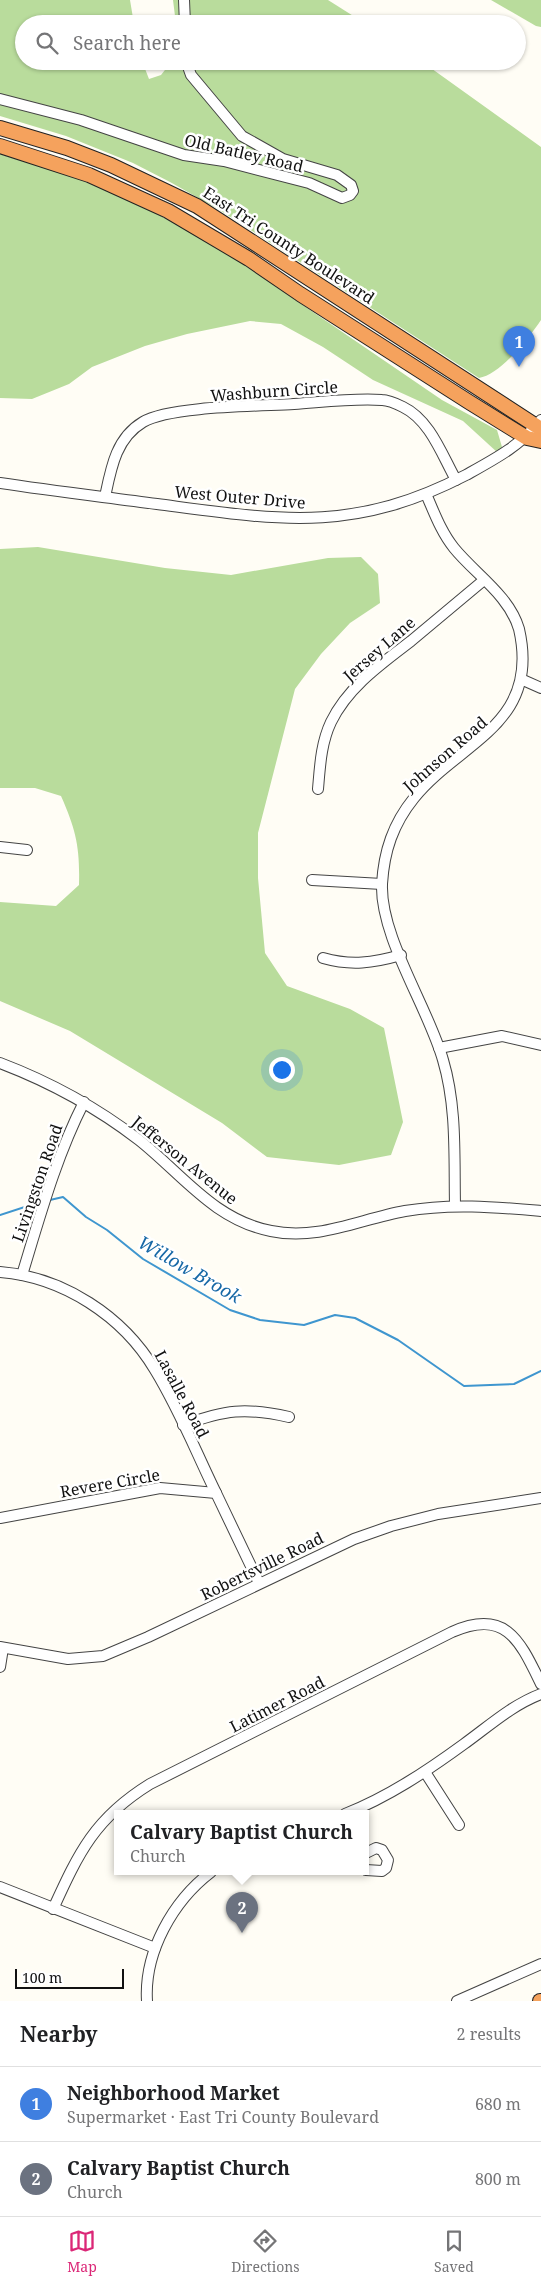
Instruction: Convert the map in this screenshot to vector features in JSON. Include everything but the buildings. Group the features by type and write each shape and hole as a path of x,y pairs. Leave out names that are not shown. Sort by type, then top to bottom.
{"highway":[{"name":"East Tri County Boulevard","path":"0,128 67,148 111,165 196,206 540,425"},
{"name":"East Tri County Boulevard","path":"0,146 89,175 168,211 249,259 300,294 527,438 541,441"}],"street":[{"path":"184,0 185,15"},
{"name":"Old Batley Road","path":"0,99 81,120 184,156 224,161 271,172 309,183 342,198 350,195 352,191 351,185 337,175 283,159 242,136 191,75 189,70"},
{"name":"Washburn Circle","path":"105,497 112,462 118,449 126,436 143,422 152,418 167,414 198,411 332,401 384,400 411,411 426,426 456,480"},
{"name":"West Outer Drive","path":"0,483 245,516 304,520 363,513 402,503 426,494 502,456 527,438 540,425"},
{"name":"Johnson Road","path":"426,494 442,530 452,546 508,604 519,628 524,652 523,680 512,710 502,724 488,737 426,785 400,816 386,849 382,884 387,922 439,1048 449,1086 452,1113 455,1205"},
{"name":"Jersey Lane","path":"318,789 321,756 326,737 331,722 348,696 370,674 484,580"},
{"path":"523,680 541,688"},
{"path":"0,847 27,850"},
{"path":"312,880 382,884"},
{"path":"323,958 354,964 373,963 400,955"},
{"path":"439,1048 502,1036 541,1045"},
{"name":"Jefferson Avenue","path":"0,1063 51,1084 84,1102 139,1140 219,1211 248,1225 271,1231 319,1233 398,1213 455,1205 541,1210"},
{"name":"Livingston Road","path":"22,1275 56,1164 84,1102"},
{"name":"Lasalle Road","path":"0,1272 22,1275 69,1291 111,1318 123,1330 155,1370 216,1493"},
{"path":"183,1425 213,1414 238,1410 289,1417"},
{"name":"Revere Circle","path":"0,1518 160,1488 216,1493"},
{"path":"216,1493 260,1583"},
{"name":"Robertsville Road","path":"2,1648 68,1659 103,1656 148,1637 331,1548 391,1526 446,1512 541,1498"},
{"name":"Latimer Road","path":"114,1810 127,1798 150,1784 457,1629 476,1623 495,1625 515,1636 541,1684"},
{"path":"0,1667 2,1648"},
{"path":"356,1810 425,1772 511,1710 541,1694"},
{"path":"425,1772 459,1825"},
{"name":"Latimer Road","path":"53,1909 86,1842 114,1810"},
{"path":"369,1852 376,1848 382,1850 388,1860 386,1868 382,1871 369,1870"},
{"path":"147,2001 148,1969 155,1948 170,1918 182,1901 196,1883 207,1875"},
{"path":"0,1887 155,1948"},
{"path":"458,2001 541,1964"}],"green space":[{"path":"0,0 130,0 132,15 15,15 15,70 146,70 149,79 161,75 165,70 434,70 541,147 541,320 505,363 496,370 479,378 218,209 170,182 133,163 66,136 0,116"},
{"path":"173,0 328,0 352,15 175,15"},
{"path":"491,0 541,0 541,27 526,20 526,15 517,15"},
{"path":"0,154 79,179 136,203 215,245 442,400 497,430 502,447 498,453 463,421 373,380 323,347 281,324 250,321 187,334 145,346 92,367 69,384 32,399 0,398"},
{"path":"38,547 165,568 231,575 328,558 361,557 378,574 380,603 350,623 321,654 295,689 258,833 258,878 265,953 287,986 350,1009 384,1028 403,1122 391,1155 339,1165 267,1157 222,1123 70,1031 0,1001 0,902 56,906 79,885 79,860 76,839 61,796 35,788 0,788 0,549"}],"waterway":[{"name":"Willow Brook","path":"50,1200 63,1197 86,1217 107,1230 143,1259 230,1310 260,1320 304,1325 335,1315 355,1318 398,1340 464,1386 514,1384 541,1371"},
{"name":"Willow Brook","path":"0,1215 40,1202"}],"place":[{"name":"Neighborhood Market","path":"519,367"},
{"name":"Calvary Baptist Church","path":"242,1933"}]}
